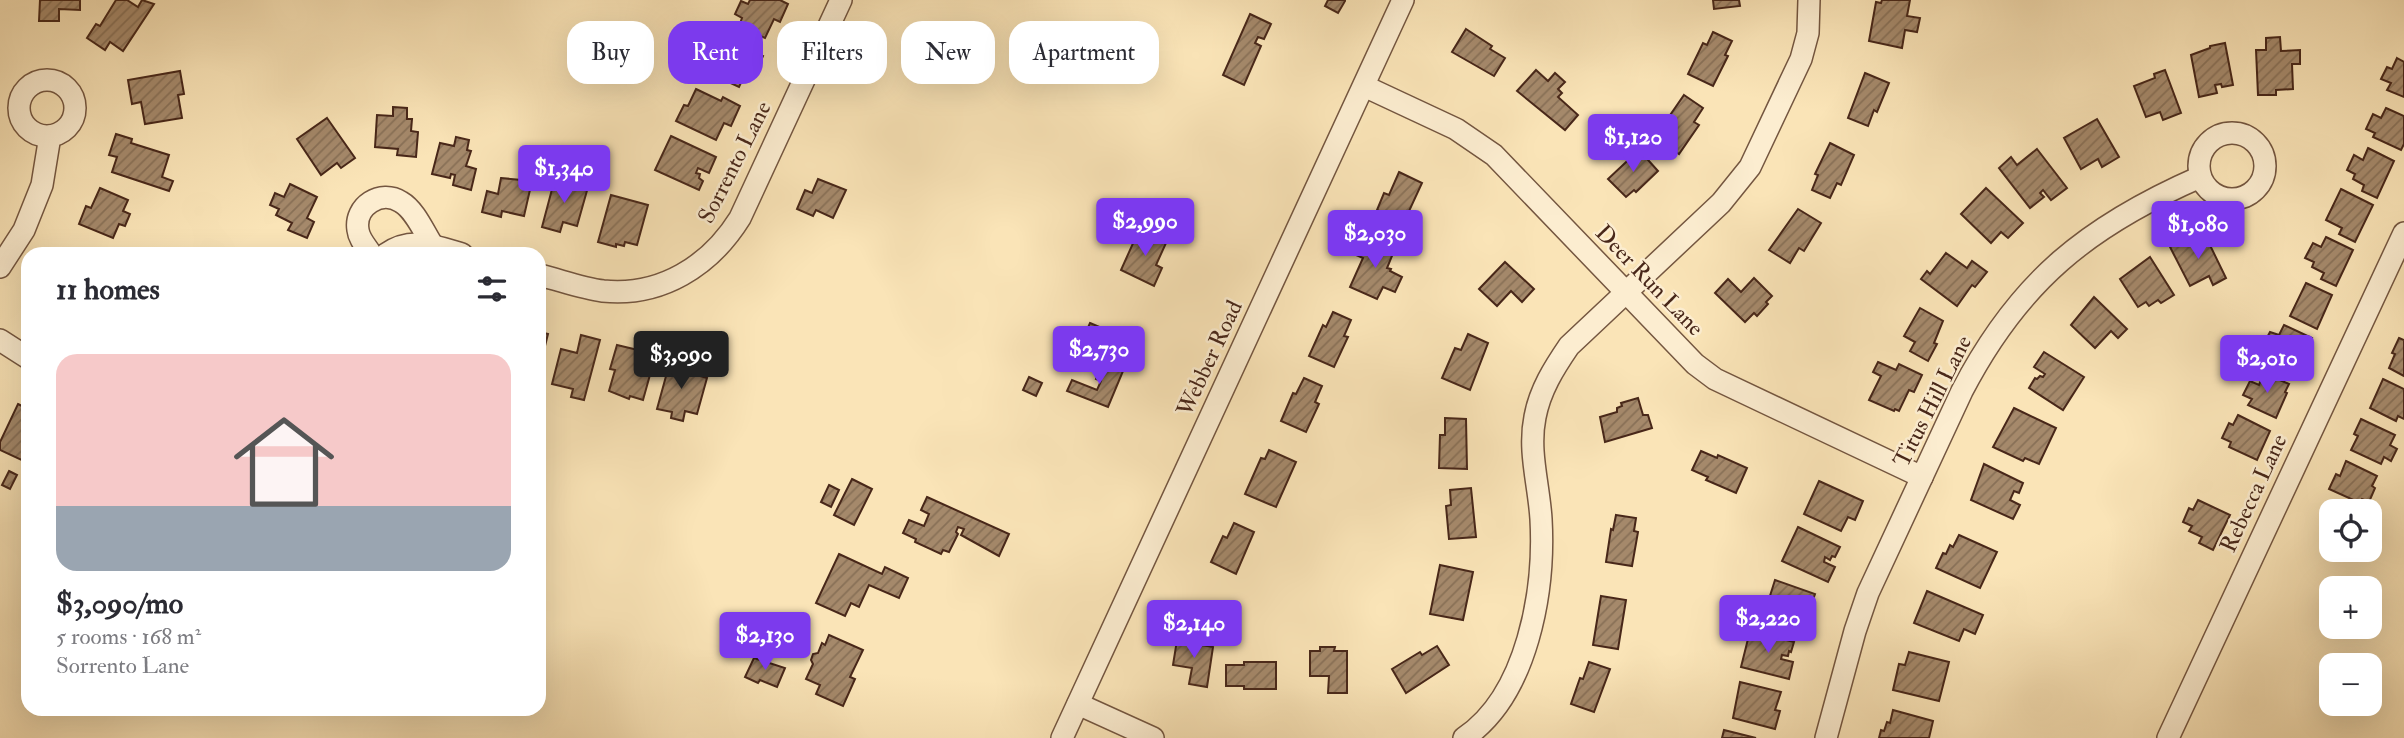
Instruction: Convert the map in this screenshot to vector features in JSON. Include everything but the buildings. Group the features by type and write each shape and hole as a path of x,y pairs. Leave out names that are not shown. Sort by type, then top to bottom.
{"street":[{"name":"Sorrento Lane","path":"546,277 601,290 634,290 674,279 709,257 721,246 740,218 841,0"},
{"name":"Webber Road","path":"1062,738 1403,0"},
{"path":"1464,738 1483,723 1507,691 1519,663 1535,607 1541,518 1532,454 1535,416 1542,391 1569,346 1721,202 1750,167 1801,59 1808,33 1809,0"},
{"name":"Deer Run Lane","path":"1364,86 1456,130 1494,155 1695,364 1715,379 1922,477"},
{"path":"0,267 24,230 42,185 50,136"},
{"name":"Titus Hill Lane","path":"1826,738 1868,593 1979,359 2019,303 2043,277 2096,231 2155,197 2200,177"},
{"path":"366,247 360,237 358,220 366,205 381,197 391,197 403,203 433,246"},
{"name":"Rebecca Lane","path":"2168,738 2404,233"},
{"path":"400,247 417,243 437,247"},
{"path":"0,340 21,354"},
{"path":"1078,704 1153,738"}]}
